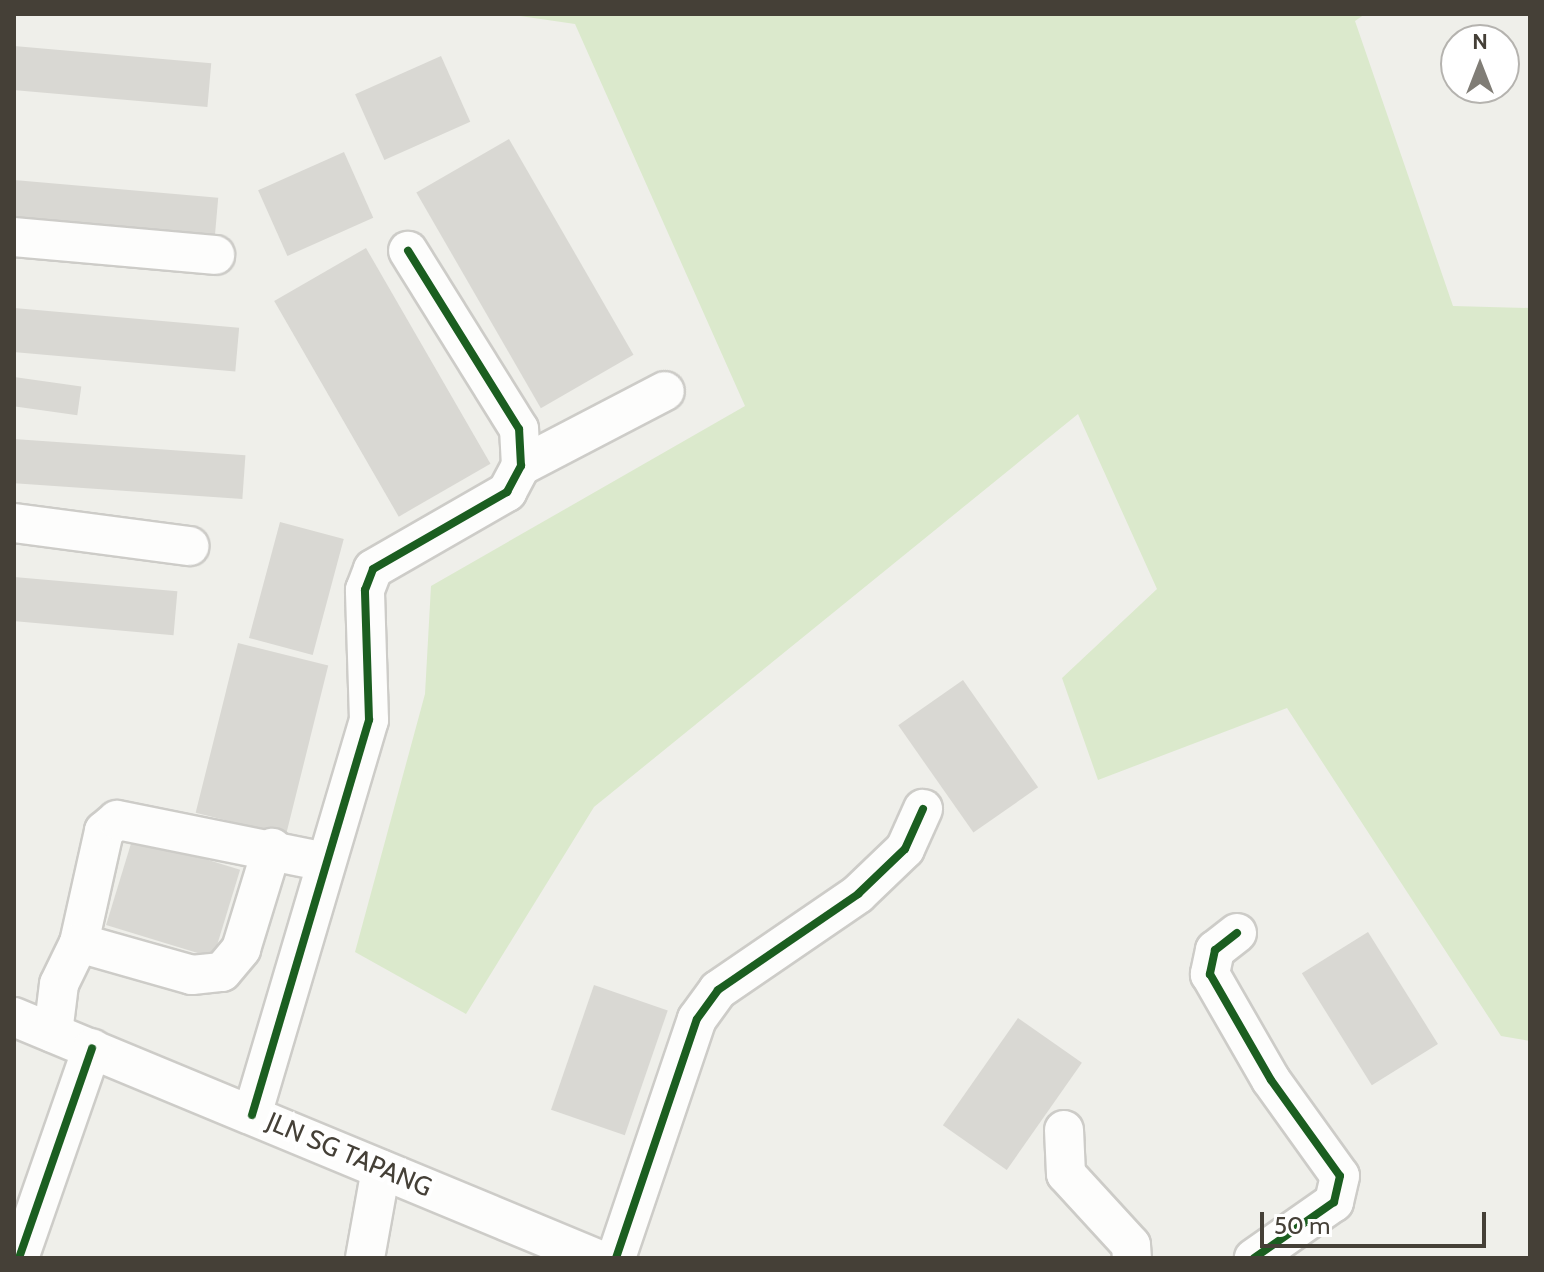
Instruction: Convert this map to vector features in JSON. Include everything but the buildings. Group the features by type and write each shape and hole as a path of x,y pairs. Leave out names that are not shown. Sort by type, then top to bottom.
{"street":[{"path":"14,237 215,255"},
{"path":"252,1115 369,720 365,590 373,569 507,492 521,466 519,429 408,251"},
{"path":"521,466 665,391"},
{"path":"14,523 189,546"},
{"path":"616,1258 697,1019 718,990 858,894 905,849 923,809"},
{"path":"53,1033 59,984 79,943 108,823 272,848 325,862"},
{"path":"79,943 192,975 222,972 241,949 272,848"},
{"path":"1237,933 1215,950 1210,974 1271,1080 1340,1176 1334,1202 1254,1258"},
{"name":"JLN SG TAPANG","path":"14,1017 595,1258"},
{"path":"19,1258 92,1048"},
{"path":"1064,1130 1066,1174 1131,1245 1132,1258"},
{"path":"365,1258 381,1169"}],"green space":[{"path":"506,14 1365,14 1355,21 1453,306 1530,308 1530,1041 1501,1036 1287,708 1098,780 1062,678 1157,589 1078,414 594,807 466,1014 355,952 425,694 431,586 745,406 575,24"}],"cycle path":[{"path":"252,1115 369,720 365,590 373,569 507,492 521,466 519,429 408,251"},
{"path":"616,1258 697,1019 718,990 858,894 905,849 923,809"},
{"path":"1237,933 1215,950 1210,974 1271,1080 1340,1176 1334,1202 1254,1258"},
{"path":"19,1258 92,1048"}]}
